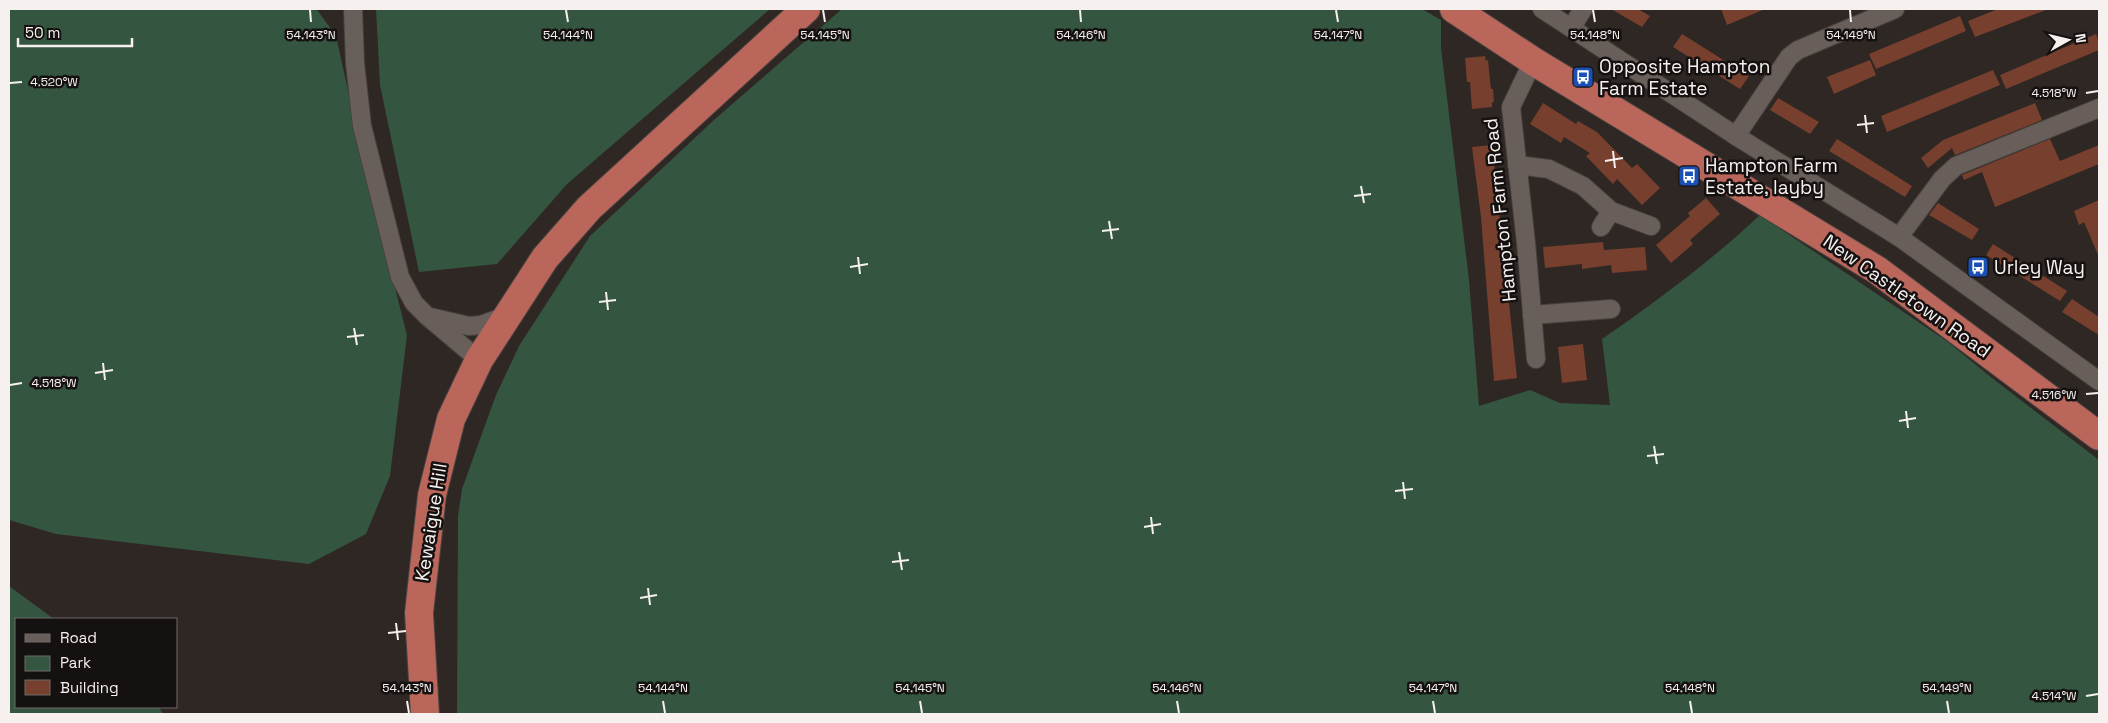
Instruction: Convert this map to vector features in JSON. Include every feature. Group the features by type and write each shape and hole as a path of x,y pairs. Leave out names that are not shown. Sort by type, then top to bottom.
{"highway":[{"name":"Kewaigue Hill","path":"426,714 419,613 432,495 451,419 478,360 545,258 589,208 806,9"},
{"name":"New Castletown Road","path":"1454,9 1533,61 1877,270 2099,436"}],"street":[{"path":"354,9 355,63 362,126 400,277 414,303 478,360"},
{"path":"1542,9 1736,136 1899,237 2099,380"},
{"path":"1572,28 1583,9"},
{"path":"1736,136 1788,57 1798,50 1895,9"},
{"name":"Hampton Farm Road","path":"1533,61 1505,117 1517,166 1536,359"},
{"path":"1899,237 1942,179 1956,166 2099,108"},
{"path":"1517,166 1549,168 1583,186 1611,211 1650,226"},
{"path":"1601,227 1611,211"},
{"path":"1532,315 1611,309"},
{"path":"427,316 469,326 481,325 506,316"}],"green space":[{"path":"9,9 313,9 318,11 336,36 371,194 407,335 390,476 366,534 309,564 56,534 9,520"},
{"path":"376,9 770,9 567,184 497,264 419,272 380,85"},
{"path":"842,9 1422,9 1441,20 1441,48 1469,280 1479,406 1530,390 1560,403 1610,405 1602,339 1683,280 1760,215 1948,342 2099,460 2099,714 457,714 458,516 462,489 496,395 519,346 590,236 715,119"},
{"path":"9,586 53,618 15,618 15,708 160,708 163,714 9,714"}],"building":[{"path":"1611,9 1638,9 1650,16 1642,27"},
{"path":"1721,9 1765,9 1727,25"},
{"path":"1998,9 2046,10 1975,37 1968,21"},
{"path":"1960,16 1966,31 1876,69 1869,54"},
{"path":"1682,34 1749,76 1740,89 1673,47"},
{"path":"2096,34 2099,50 2006,89 2000,75"},
{"path":"1485,56 1486,61 1488,60 1494,102 1492,102 1492,107 1472,109 1470,82 1467,82 1465,58"},
{"path":"1870,60 1876,75 1834,94 1827,77"},
{"path":"1993,70 2000,85 1887,132 1881,116"},
{"path":"1778,98 1819,122 1810,134 1770,110"},
{"path":"1543,103 1576,124 1578,121 1597,132 1632,168 1637,164 1660,188 1642,205 1617,179 1613,184 1586,156 1590,153 1564,137 1561,143 1530,124"},
{"path":"2035,103 2042,120 1955,155 1952,148 1928,168 1921,158 1943,140"},
{"path":"1837,139 1912,186 1905,197 1829,151"},
{"path":"2050,139 2060,161 2099,145 2099,164 1995,207 1982,172 1964,180 1962,175"},
{"path":"1492,145 1517,378 1494,381 1481,217 1472,147"},
{"path":"1706,198 1720,214 1690,240 1693,244 1671,263 1656,245 1690,216 1688,213"},
{"path":"2099,200 2099,257 2084,222 2079,225 2074,211"},
{"path":"1938,203 1979,229 1972,240 1929,215"},
{"path":"1603,242 1604,250 1645,247 1647,270 1612,273 1611,265 1582,269 1582,264 1545,268 1543,247"},
{"path":"1993,244 2067,291 2060,301 1986,255"},
{"path":"2072,299 2099,317 2099,335 2062,312"},
{"path":"1583,344 1587,380 1562,383 1558,347"}],"place":[{"name":"Opposite Hampton Farm Estate","path":"1583,77"},
{"name":"Hampton Farm Estate, layby","path":"1689,176"},
{"name":"Urley Way","path":"1978,267"}]}
